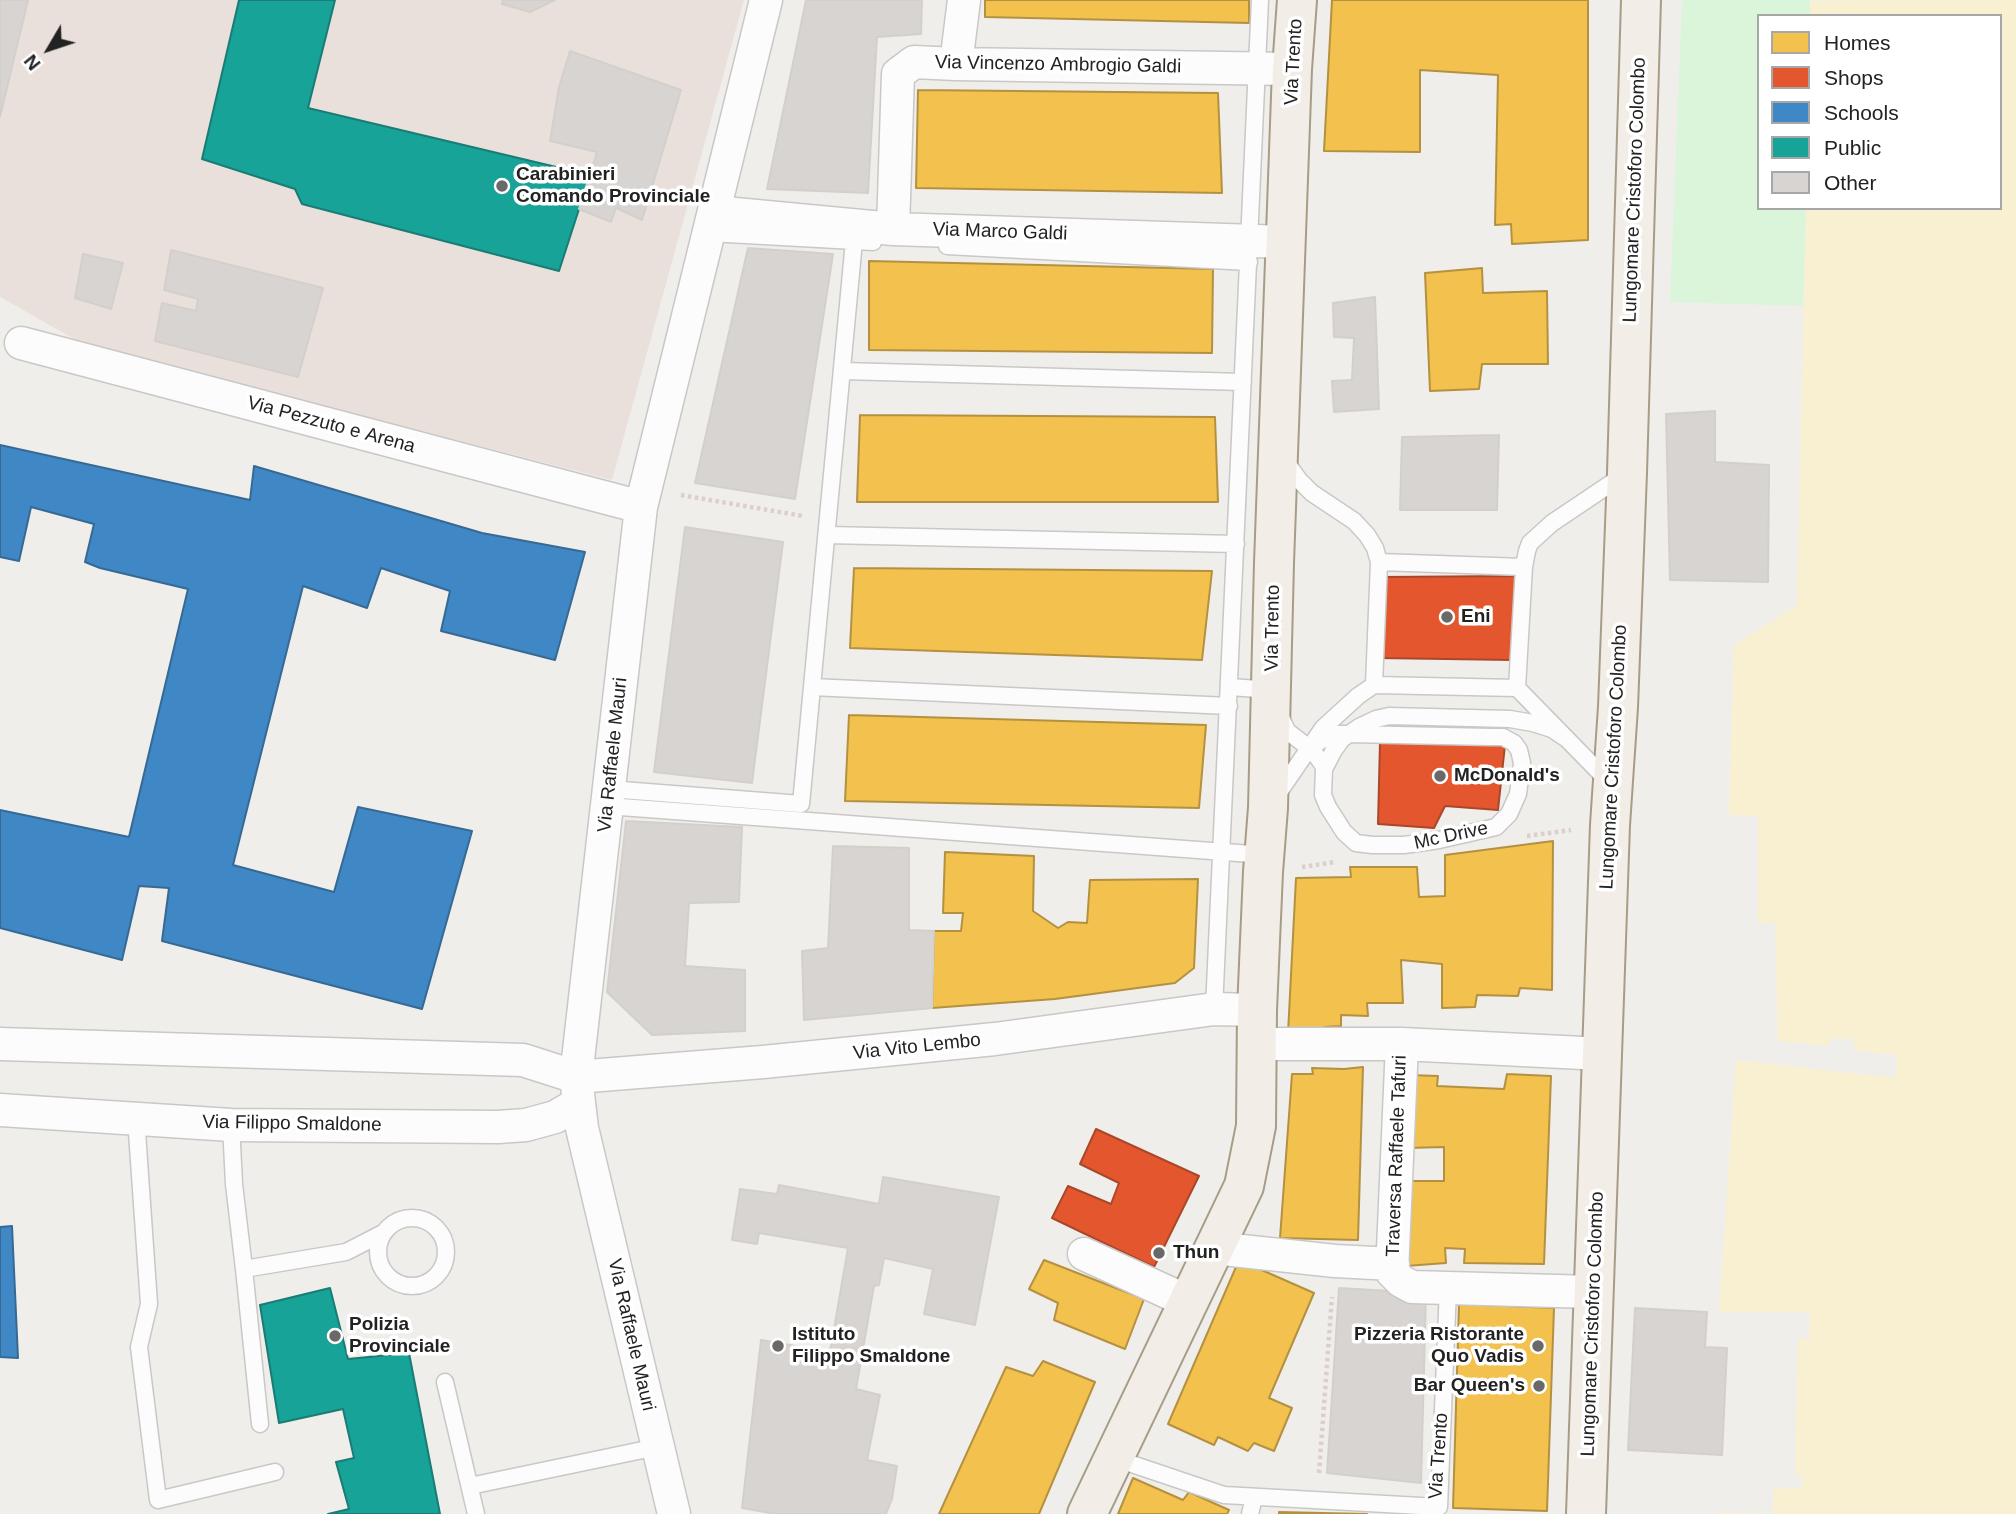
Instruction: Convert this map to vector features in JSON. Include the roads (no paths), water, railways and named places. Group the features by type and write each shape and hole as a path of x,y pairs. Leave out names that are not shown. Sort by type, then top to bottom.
{"main road":[{"name":"Via Trento","path":"1087,1514 1244,1186 1256,1126 1257,1027 1271,689 1252,536 1279,453 1258,394 1262,248 1275,69 1297,0"},
{"name":"Lungomare Cristoforo Colombo","path":"1586,1514 1612,785 1618,706 1627,473 1641,0"}],"street":[{"name":"Via Raffaele Mauri","path":"674,1514 582,1128 578,1090 643,498 766,0"},
{"path":"956,64 964,0"},
{"name":"Via Vincenzo Ambrogio Galdi","path":"894,229 898,74 914,62 1275,69"},
{"name":"Via Marco Galdi","path":"712,223 894,229 1262,248"},
{"name":"Via Pezzuto e Arena","path":"21,343 643,498"},
{"name":"Via Vito Lembo","path":"578,1090 763,1062 995,1039 1214,1009 1257,1027 1402,1044 1603,1054"},
{"path":"0,1044 523,1060 578,1090"},
{"name":"Traversa Raffaele Tafuri","path":"1402,1044 1392,1272 1412,1287 1593,1292"},
{"name":"Via Filippo Smaldone","path":"0,1110 231,1125 498,1128 526,1125 555,1117 578,1090"},
{"path":"1214,1248 1335,1261 1393,1264"},
{"path":"1084,1254 1189,1302"}],"lane":[{"name":"Via Trento","path":"1260,0 1275,69"},
{"path":"712,223 854,241 1262,248"},
{"path":"608,798 801,804 854,241"},
{"path":"842,371 1258,394"},
{"name":"Via Trento","path":"1214,1009 1228,706 1252,536 1258,394"},
{"path":"1279,453 1312,493 1354,521 1375,548 1379,562 1374,685"},
{"path":"1517,688 1524,567 1531,543 1552,523 1627,473"},
{"path":"827,527 1252,536"},
{"path":"1379,562 1524,567"},
{"path":"1268,808 1323,728 1374,685 1517,688 1612,785"},
{"path":"812,687 1228,706"},
{"path":"1230,687 1271,689 1287,731 1308,748 1324,769"},
{"name":"Mc Drive","path":"1308,748 1331,735 1349,734 1503,737 1514,743 1522,763 1521,780 1515,803 1509,814 1496,827 1404,845 1356,843 1344,832 1323,795 1324,769 1334,750 1349,734 1359,727 1376,719 1402,717 1510,719 1552,729 1567,739"},
{"path":"608,798 1265,855"},
{"path":"136,1118 149,1304 139,1347 158,1500 275,1472"},
{"path":"231,1125 234,1184 260,1424"},
{"path":"244,1269 346,1252 383,1233 395,1223 416,1218 428,1221 446,1244 444,1266 436,1278 416,1286 404,1286 393,1281 380,1264 379,1244 383,1233"},
{"name":"Via Trento","path":"1114,1458 1224,1495 1438,1507 1448,1288"},
{"path":"445,1382 475,1514"},
{"path":"470,1486 657,1447"},
{"path":"1251,1514 1254,1497"}],"place":[{"name":"Carabinieri Comando Provinciale","path":"502,186"},
{"name":"Eni","path":"1447,617"},
{"name":"McDonald's","path":"1440,776"},
{"name":"Thun","path":"1159,1253"},
{"name":"Polizia Provinciale","path":"335,1336"},
{"name":"Istituto Filippo Smaldone","path":"778,1346"},
{"name":"Pizzeria Ristorante Quo Vadis","path":"1538,1346"},
{"name":"Bar Queen's","path":"1539,1386"}]}
